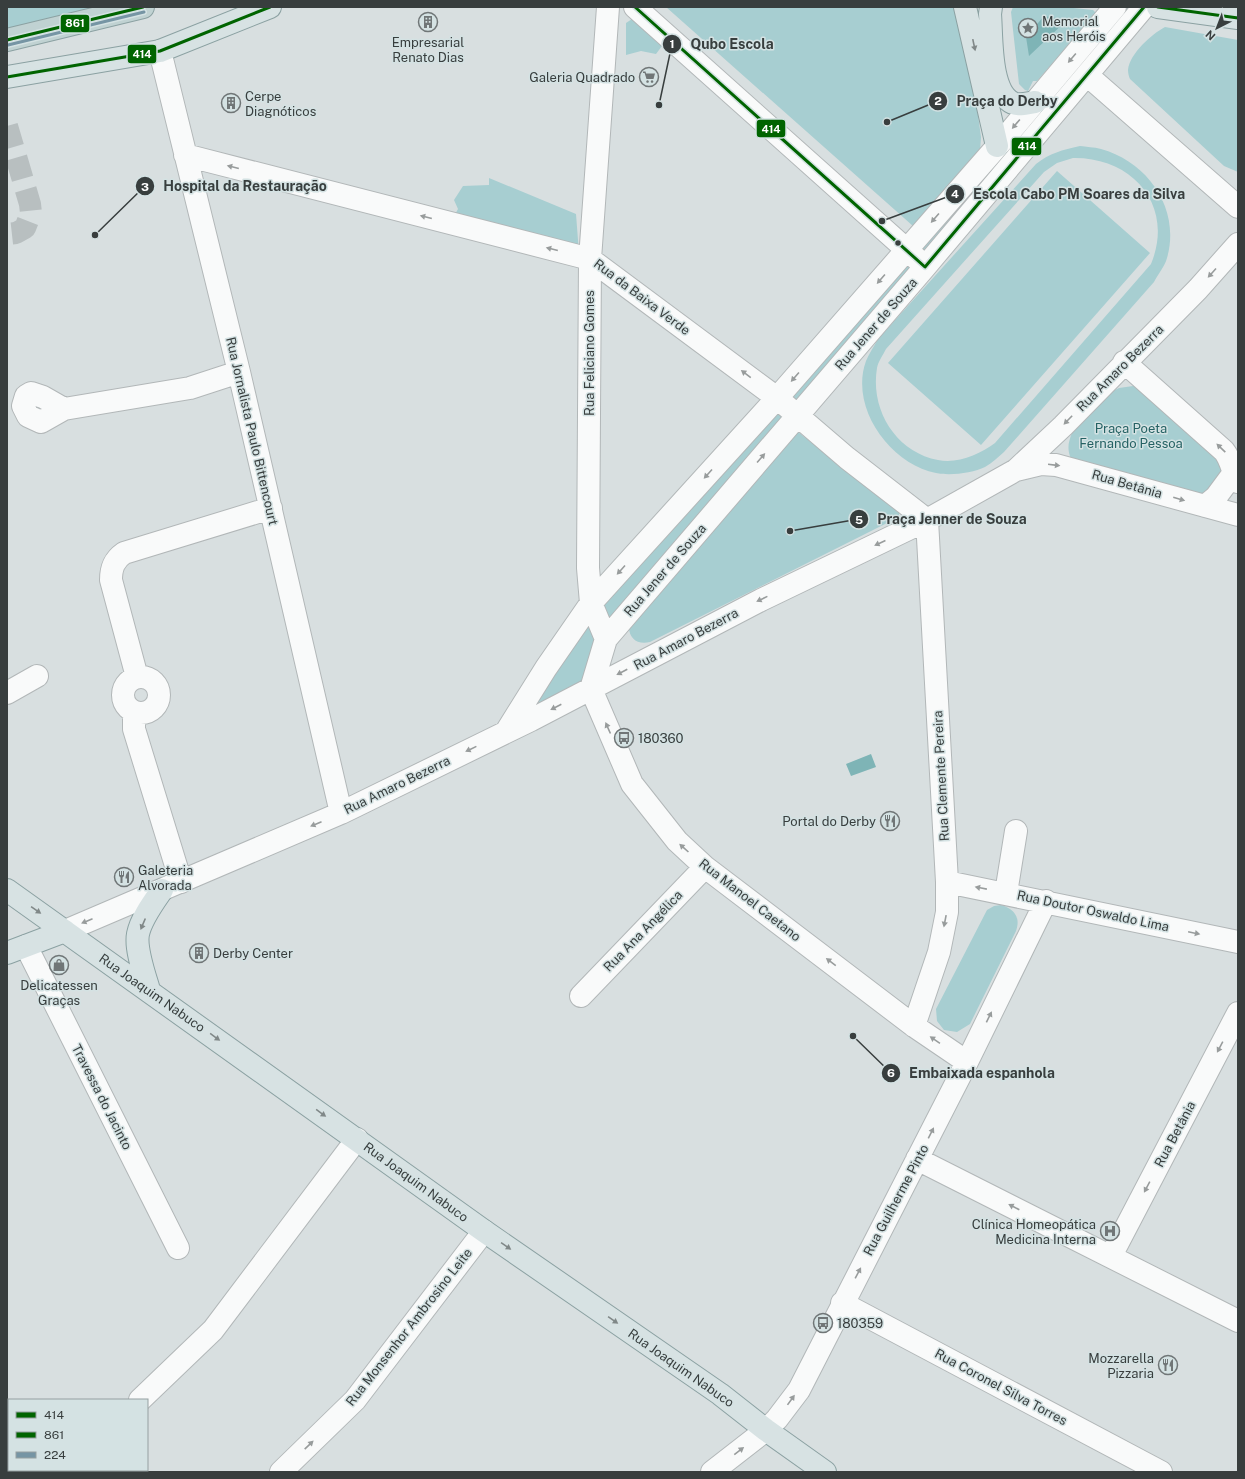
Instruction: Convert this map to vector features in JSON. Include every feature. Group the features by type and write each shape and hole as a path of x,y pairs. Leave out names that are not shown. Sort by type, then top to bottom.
{"highway":[{"path":"7,40 143,7"}],"main road":[{"path":"7,77 160,51 270,7"},
{"path":"965,7 997,146"},
{"path":"991,7 990,14 996,78 1001,91 1014,104 1035,102"},
{"path":"1158,7 1238,18"},
{"path":"149,990 140,958 138,935 148,911 171,886"},
{"name":"Rua Joaquim Nabuco","path":"7,890 484,1230 713,1389 766,1430 825,1472"},
{"path":"17,949 65,931"}],"street":[{"name":"Rua Feliciano Gomes","path":"591,603 588,568 590,259 608,7"},
{"path":"635,7 926,267"},
{"name":"Rua Jener de Souza","path":"506,732 546,668 591,603 777,398 997,146 1115,7"},
{"name":"Rua Jener de Souza","path":"591,689 606,639 926,267 1144,7"},
{"name":"Rua Jornalista Paulo Bittencourt","path":"160,51 239,372 341,813"},
{"path":"1086,76 1238,207"},
{"name":"Rua da Baixa Verde","path":"185,155 590,259 777,398 847,458 927,520"},
{"name":"Rua Amaro Bezerra","path":"65,931 341,813 591,689 761,600 927,520 1016,470 1063,426 1124,362 1198,290 1238,244"},
{"path":"1124,362 1224,451 1233,465 1236,478 1205,506"},
{"path":"64,409 190,388 239,372"},
{"name":"Rua Betânia","path":"1016,470 1041,464 1056,465 1238,515"},
{"path":"137,677 111,580 111,570 117,558 124,552 271,508"},
{"name":"Rua Clemente Pereira","path":"914,1026 939,952 947,912 947,882 927,520"},
{"path":"591,603 606,639"},
{"path":"7,693 37,676"},
{"path":"137,677 150,680 155,684 158,690 159,700 156,706 146,713 134,712 126,706 123,694 126,684 137,677"},
{"name":"Rua Manoel Caetano","path":"591,689 632,784 676,841 705,867 914,1026 967,1062"},
{"path":"134,712 134,729 171,886"},
{"path":"1006,893 1016,831"},
{"name":"Rua Ana Angélica","path":"581,996 705,867"},
{"name":"Rua Doutor Oswaldo Lima","path":"947,882 1046,901 1238,942"},
{"name":"Rua Guilherme Pinto","path":"712,1472 766,1430 777,1419 799,1390 842,1303 967,1062 1046,901"},
{"name":"Travessa do Jacinto","path":"17,949 178,1248"},
{"name":"Rua Betânia","path":"1111,1256 1238,1013"},
{"path":"141,1399 213,1330 357,1139"},
{"path":"918,1159 1238,1321"},
{"name":"Rua Monsenhor Ambrosino Leite","path":"281,1472 355,1400 484,1230"},
{"name":"Rua Coronel Silva Torres","path":"842,1303 1161,1472"}],"green space":[{"path":"7,7 143,7 7,40"},
{"path":"666,7 963,7 981,137 980,151 917,225 913,226"},
{"path":"1013,7 1064,7 1093,10 1096,13 1037,81 1033,81 1028,91 1019,84 1011,12"},
{"path":"1115,7 1144,7 603,640 590,687 533,716 522,700"},
{"path":"632,19 662,46 656,54 641,51 626,55 626,23"},
{"path":"1165,27 1238,40 1238,172 1224,166 1130,79 1128,70 1137,51 1148,39"},
{"path":"1080,146 1101,149 1118,155 1146,176 1157,190 1165,205 1169,222 1170,240 1165,264 1154,282 1004,452 995,460 980,469 961,473 942,474 919,468 890,446 878,431 869,415 863,397 862,379 867,358 878,339 1036,164 1051,155","holes":["1073,158 1095,160 1114,166 1130,176 1144,189 1153,205 1157,223 1157,243 1151,264 995,443 983,451 953,461 938,460 923,455 910,448 898,438 889,427 882,413 878,399 876,384 877,368 886,349 1044,172 1057,163"]},
{"path":"1057,171 1150,253 981,445 888,363"},
{"path":"489,178 576,214 579,253 453,218 458,209 454,200 463,186 489,185"},
{"name":"Praça Poeta Fernando Pessoa","path":"1133,386 1141,388 1229,465 1210,498 1071,459 1068,446 1072,433 1113,391 1119,388"},
{"path":"798,432 899,512 899,517 650,642 642,643 632,638 629,627"},
{"path":"1001,905 1010,909 1015,914 1018,922 1016,931 970,1024 957,1032 944,1030 937,1021 936,1009 987,910 994,906"}],"shaded area":[{"path":"1044,16 1067,20 1029,56 1026,37"},
{"path":"871,754 876,767 851,776 846,764"}],"tunnel":[{"path":"7,126 30,204 31,213 25,228 16,233 7,234"}],"transit line":[{"name":"861","path":"7,40 143,7"},
{"name":"414","path":"7,77 160,51 270,7"},
{"name":"414","path":"635,7 925,267 1144,7"},
{"name":"414","path":"1158,7 1238,18"},
{"name":"224","path":"8,45 144,12"}],"place":[{"name":"Empresarial Renato Dias","path":"428,22"},
{"name":"Memorial aos Heróis","path":"1028,28"},
{"name":"Galeria Quadrado","path":"649,77"},
{"name":"Cerpe Diagnóticos","path":"231,103"},
{"name":"Qubo Escola","path":"659,105"},
{"name":"Praça do Derby","path":"887,122"},
{"name":"Escola Cabo PM Soares da Silva","path":"882,221"},
{"name":"Hospital da Restauração","path":"95,235"},
{"name":"Praça Jenner de Souza","path":"790,531"},
{"name":"180360","path":"624,738"},
{"name":"Portal do Derby","path":"890,821"},
{"name":"Galeteria Alvorada","path":"124,877"},
{"name":"Derby Center","path":"199,953"},
{"name":"Delicatessen Graças","path":"59,965"},
{"name":"Embaixada espanhola","path":"853,1036"},
{"name":"Clínica Homeopática Medicina Interna","path":"1110,1231"},
{"name":"180359","path":"823,1323"},
{"name":"Mozzarella Pizzaria","path":"1168,1365"}]}
